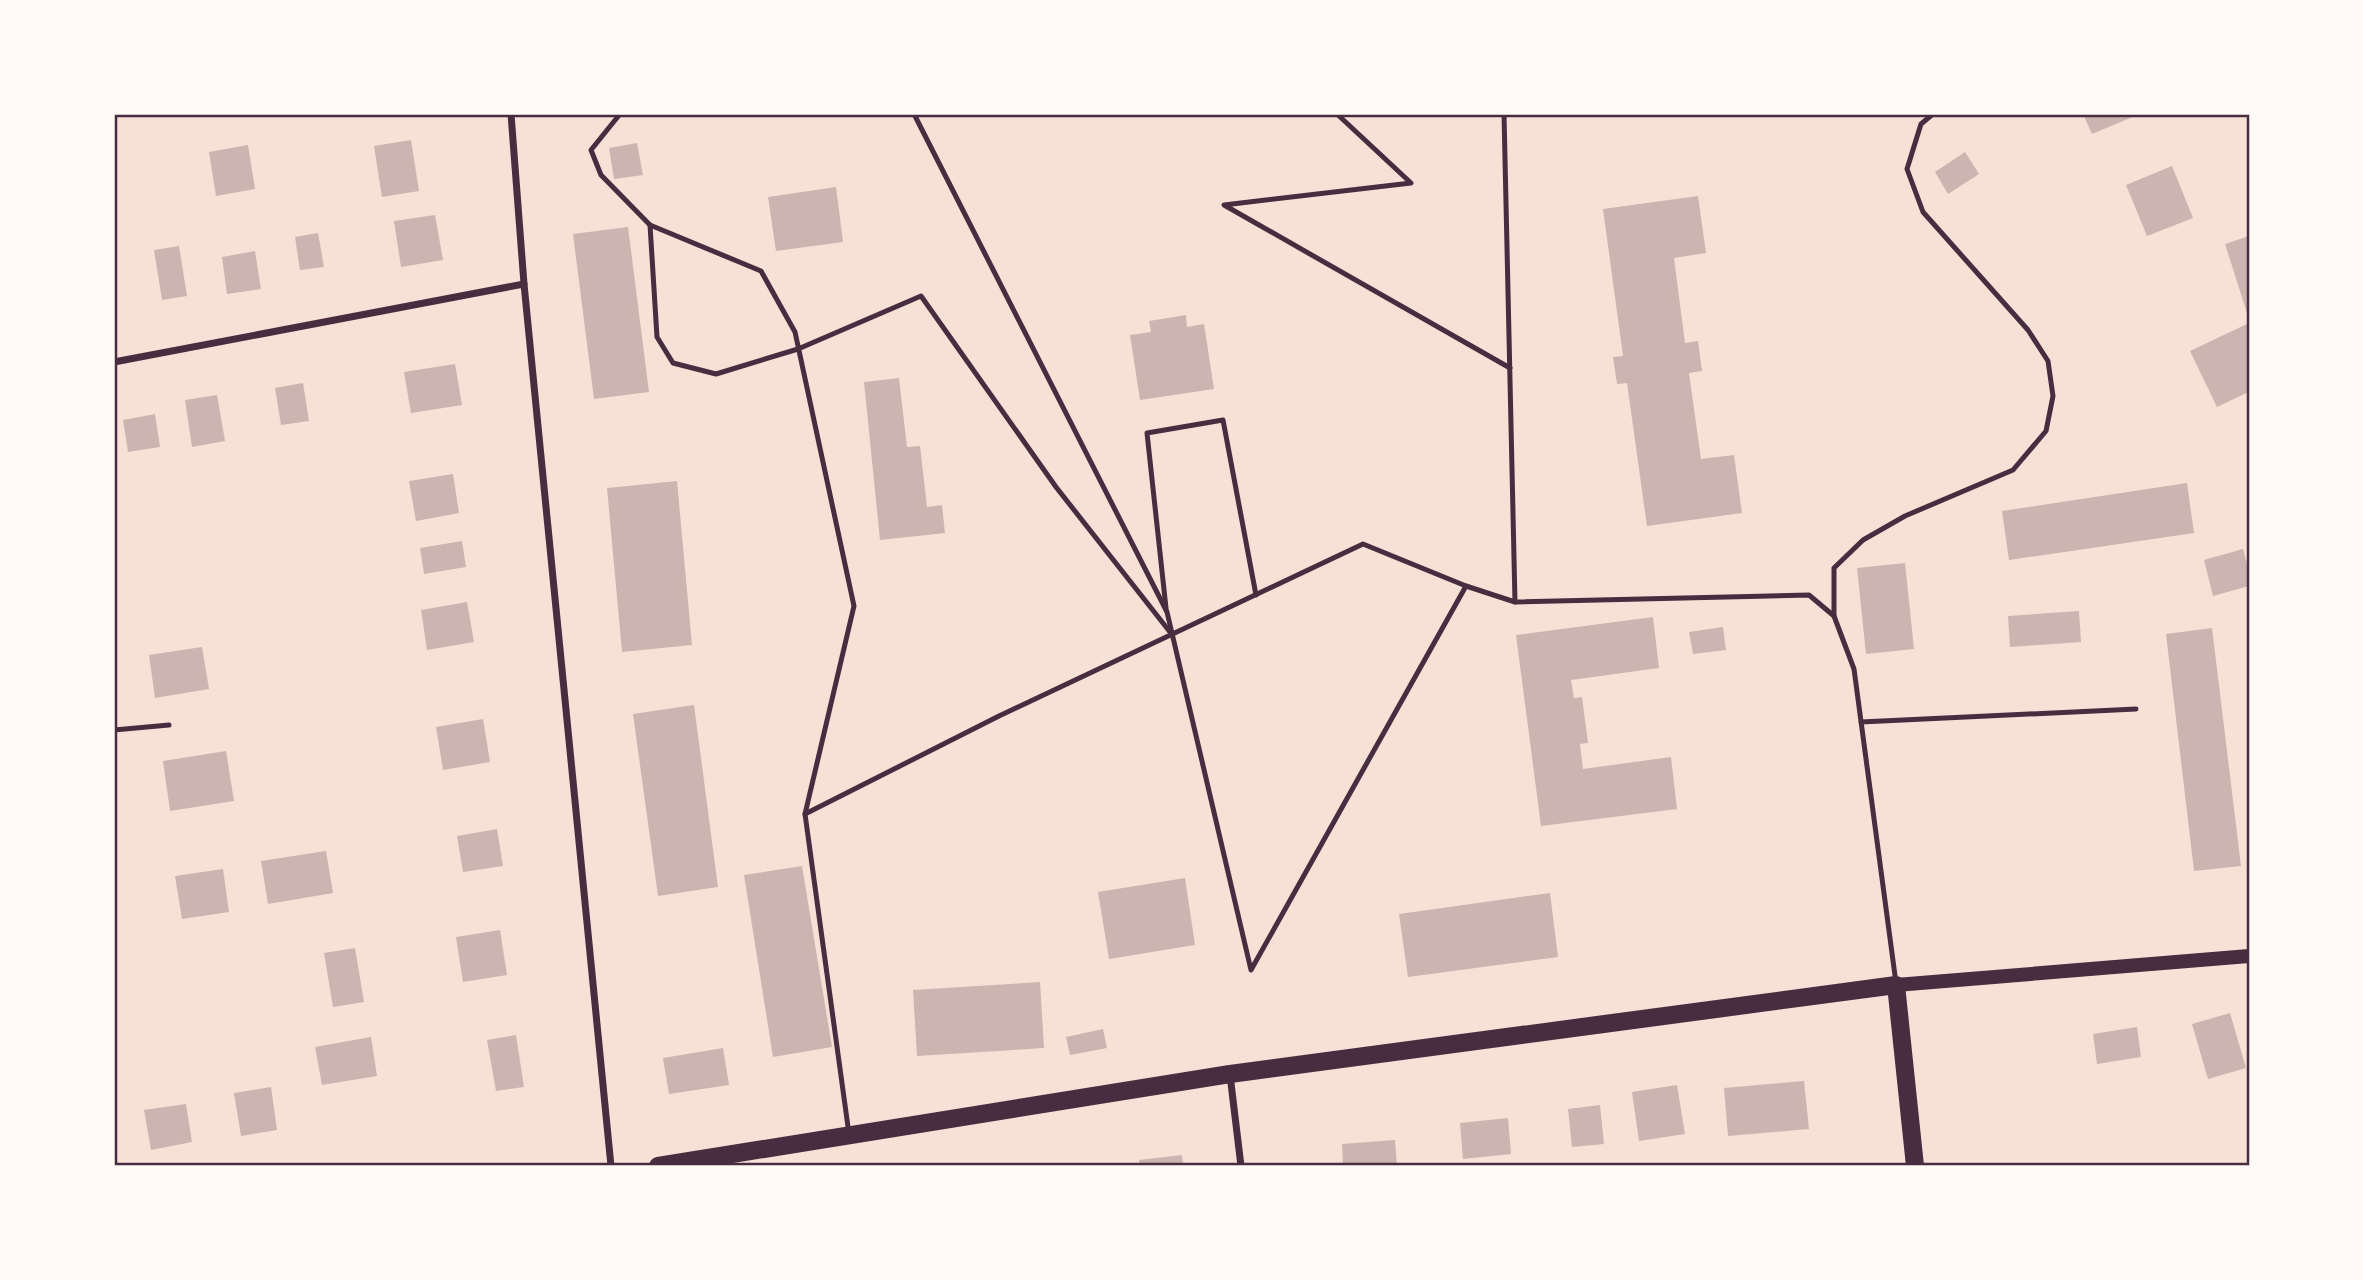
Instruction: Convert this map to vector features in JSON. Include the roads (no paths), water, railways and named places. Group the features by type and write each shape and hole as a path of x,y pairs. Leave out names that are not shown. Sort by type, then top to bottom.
{"main road":[{"path":"659,1166 1230,1074 1896,985 2249,956"},
{"path":"1896,985 1914,1166"}],"street":[{"path":"511,114 524,284 611,1166"},
{"path":"114,362 524,284"},
{"path":"1230,1074 1241,1166"}],"lane":[{"path":"620,114 591,150 601,175 650,225 761,271 795,332 799,348 854,606 805,814 849,1135"},
{"path":"914,114 1167,612"},
{"path":"1337,114 1411,183 1224,205 1510,368"},
{"path":"1504,114 1515,603"},
{"path":"1896,985 1854,669 1834,616 1834,568 1863,540 1905,516 2013,470 2046,432 2053,396 2048,361 2028,330 1923,212 1908,169 1921,124 1933,114"},
{"path":"650,225 657,337 673,363 716,374 799,348 921,296 1056,487 1172,634"},
{"path":"1256,594 1223,420 1147,433 1167,612 1251,970 1466,586"},
{"path":"805,814 999,716 1363,544 1515,603 1809,595 1834,616"},
{"path":"1861,722 2136,709"},
{"path":"114,730 169,725"}]}
